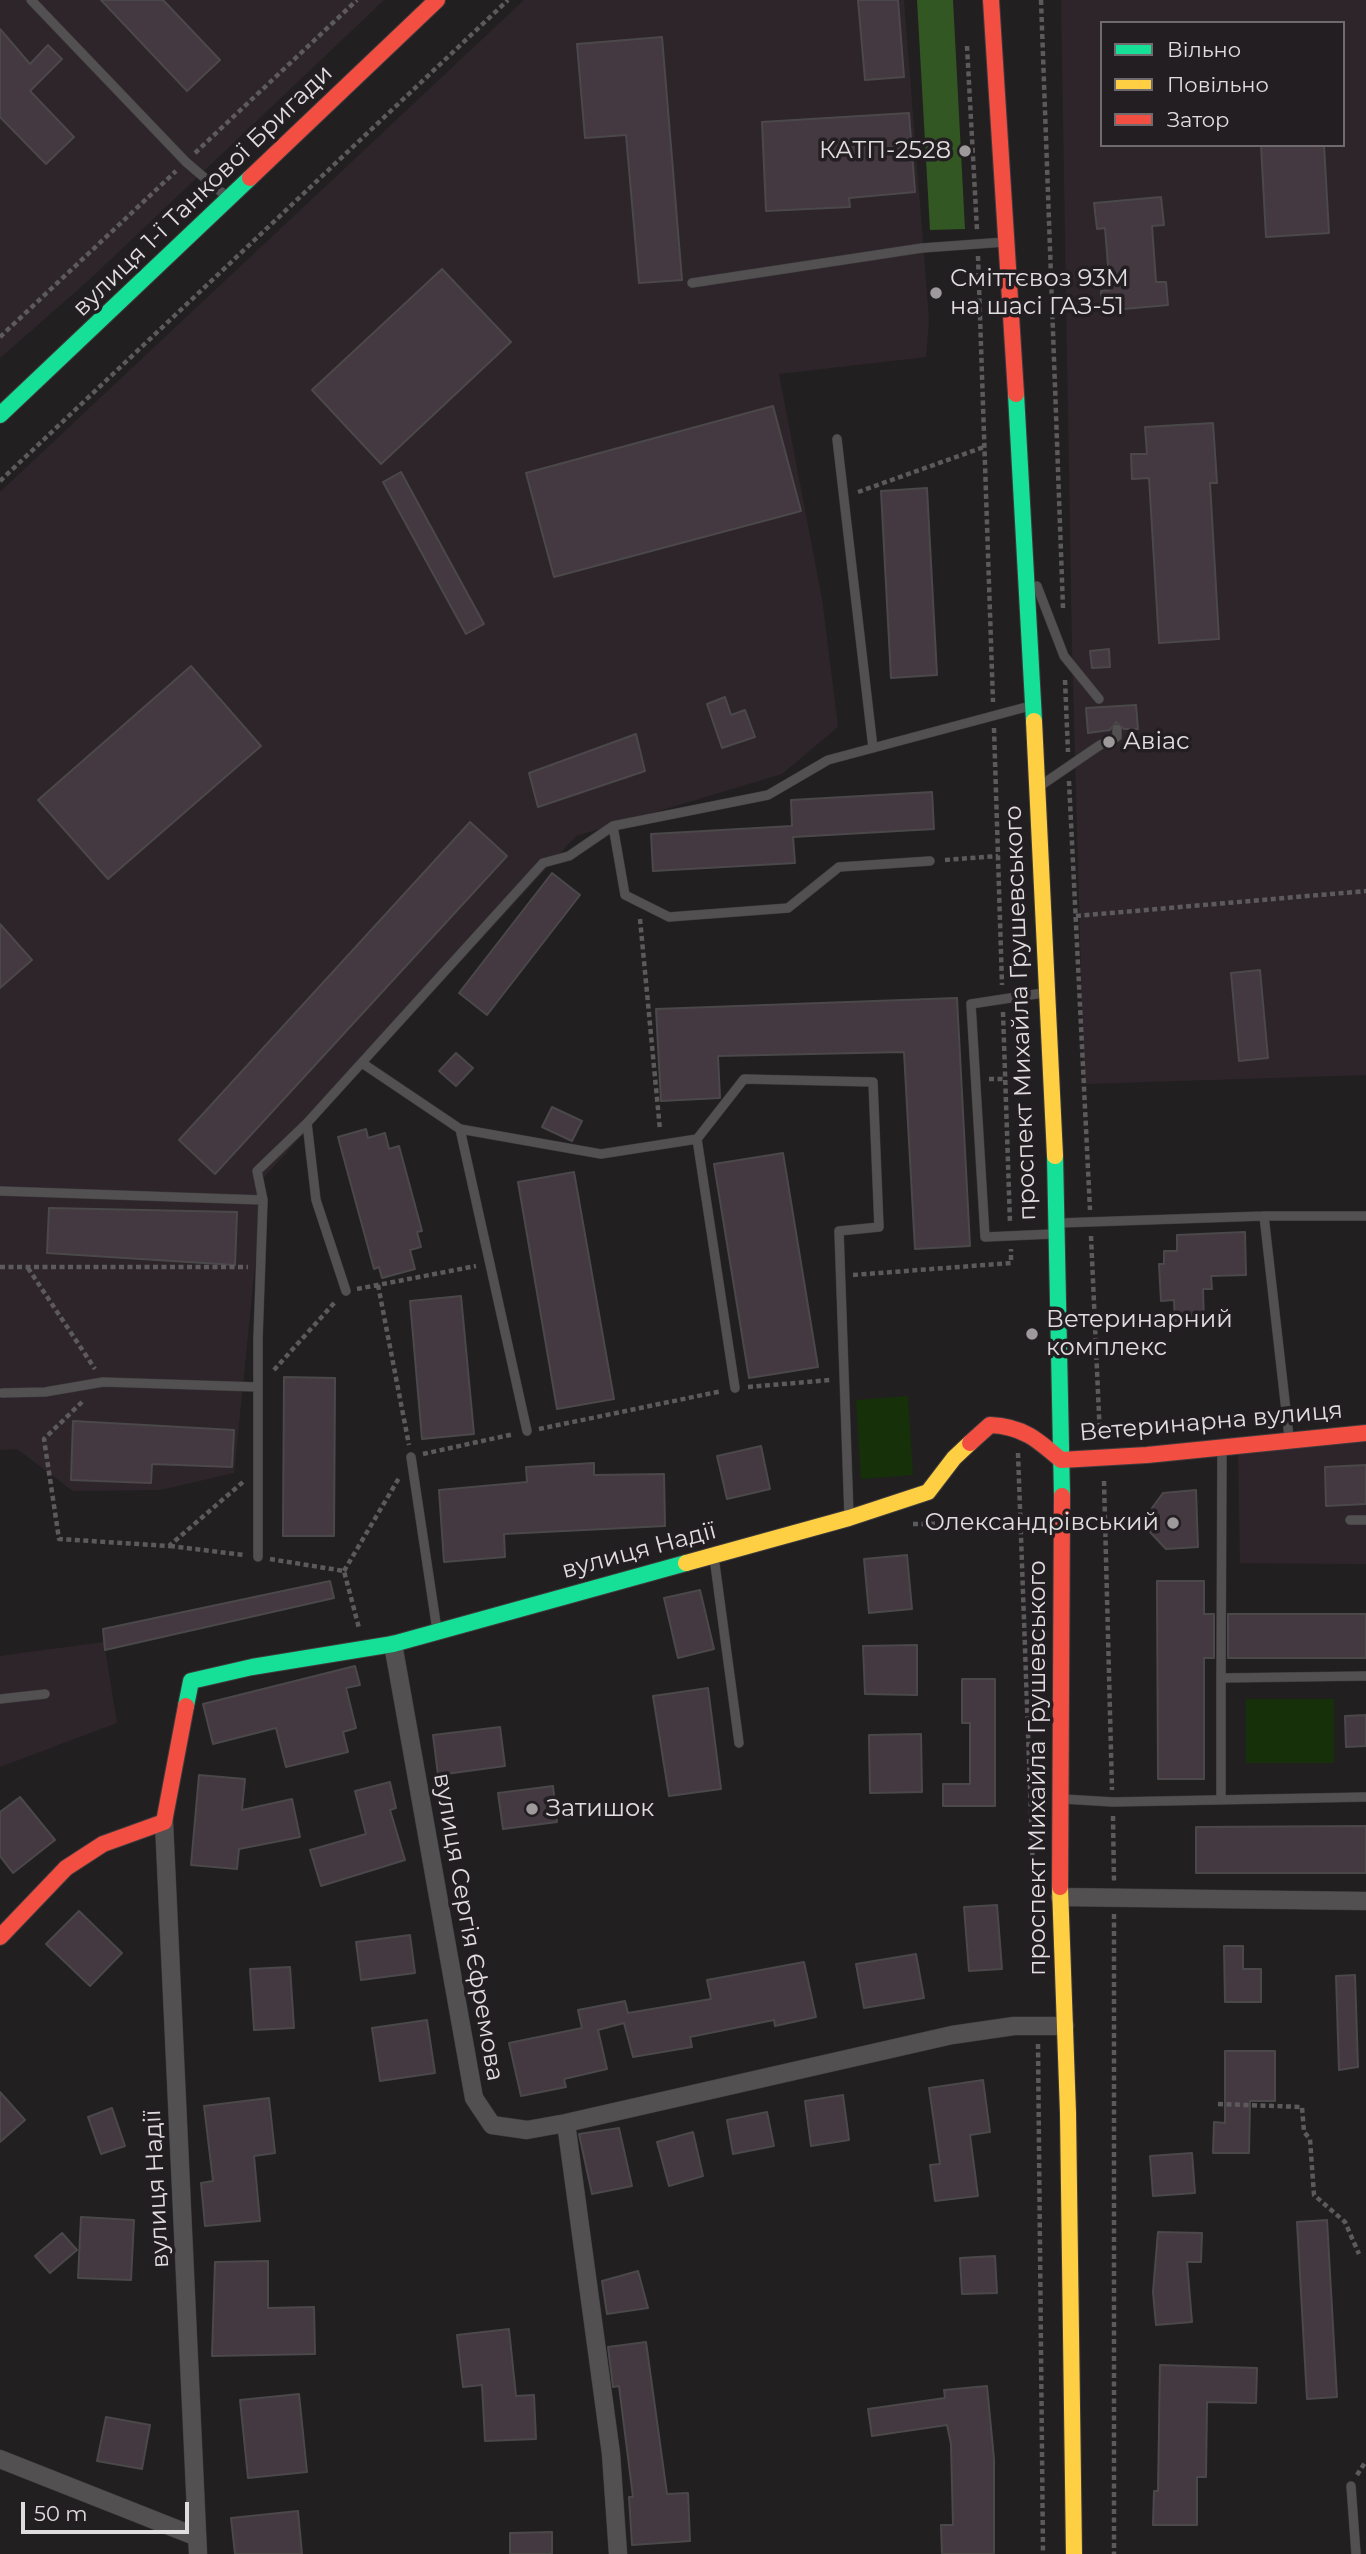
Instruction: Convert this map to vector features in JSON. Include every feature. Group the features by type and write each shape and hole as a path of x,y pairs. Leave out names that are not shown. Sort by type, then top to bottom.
{"street":[{"name":"проспект Михайла Грушевського","path":"990,0 1026,559 1036,789 1049,992 1061,1460 1060,1897 1065,2026 1074,2554"},
{"name":"вулиця 1-ї Танкової Бригади","path":"0,415 229,199 433,1"},
{"name":"вулиця Надії","path":"198,2546 164,1822 191,1681 252,1667 393,1644 849,1518 928,1492 954,1458 990,1425 1017,1427"},
{"path":"1017,1427 1027,1430 1061,1460"},
{"name":"Ветеринарна вулиця","path":"1061,1460 1366,1433"},
{"name":"вулиця Сергія Єфремова","path":"393,1644 474,2098 492,2125 527,2130 566,2123"},
{"path":"0,1937 66,1868 103,1844 164,1822"},
{"path":"1060,1897 1114,1900 1366,1901"},
{"path":"618,2554 611,2454 566,2123 952,2035 1038,2026 1065,2026"},
{"path":"0,2459 198,2546"}],"lane":[{"path":"31,0 186,162 229,199"},
{"path":"692,283 977,242 1007,242"},
{"path":"837,439 873,748"},
{"path":"1026,559 1064,656 1099,699"},
{"path":"258,1557 258,1387 263,1200 257,1171 307,1123 543,863 569,856 613,826 768,795 828,760 1032,705"},
{"path":"1036,789 1117,737 1116,729"},
{"path":"613,826 625,895 669,917 788,908 839,867 930,861"},
{"path":"1049,992 971,1004 985,1237 1010,1236 1091,1221 1366,1216"},
{"path":"362,1063 460,1129 601,1154 697,1139 744,1079 873,1082 879,1227 839,1231 849,1518"},
{"path":"307,1123 316,1200 345,1291"},
{"path":"460,1129 527,1431"},
{"path":"697,1139 735,1388"},
{"path":"0,1191 263,1200"},
{"path":"1264,1216 1289,1440"},
{"path":"2,1393 45,1392 103,1382 258,1387"},
{"path":"1221,1800 1222,1447"},
{"path":"411,1457 437,1632"},
{"path":"1350,1520 1366,1520"},
{"path":"714,1556 739,1743"},
{"path":"1222,1678 1366,1676"},
{"path":"0,1699 45,1694"},
{"path":"1061,1798 1113,1802 1366,1797"},
{"path":"1351,2486 1356,2554"}],"path":[{"path":"0,481 508,0"},
{"path":"1041,0 1063,617"},
{"path":"842,1276 1012,1264 977,242 967,43"},
{"path":"844,496 984,447"},
{"path":"1064,656 1102,1458 1113,1802 1114,2554"},
{"path":"930,861 998,856"},
{"path":"1076,916 1366,891"},
{"path":"639,902 662,1145"},
{"path":"258,1387 345,1291 491,1263"},
{"path":"0,1267 260,1267"},
{"path":"28,1268 103,1382 44,1439 59,1539 169,1546 344,1571 366,1650"},
{"path":"378,1285 411,1457"},
{"path":"527,1431 735,1388 844,1378"},
{"path":"1017,1427 1034,1902"},
{"path":"169,1546 260,1468"},
{"path":"911,1523 1020,1523"},
{"path":"1038,2026 1043,2554"},
{"path":"1218,2104 1302,2107 1304,2132 1310,2139 1314,2195 1345,2222 1359,2255"}],"shaded area":[{"path":"0,0 384,0 89,280 0,358"},
{"path":"524,0 904,0 929,319 926,357 779,374 822,599 838,727 782,774 576,836 264,1177 234,1473 160,1490 73,1491 17,1449 0,1450 0,492"},
{"path":"1061,0 1366,0 1366,1075 1084,1084 1072,647"},
{"path":"1366,1438 1366,1564 1240,1563 1238,1449"},
{"path":"104,1642 117,1723 0,1767 0,1656"}],"green space":[{"path":"917,0 953,0 965,229 930,230"},
{"path":"908,1396 913,1475 861,1479 856,1400"},
{"path":"1246,1699 1334,1699 1334,1763 1246,1763"}],"building":[{"path":"101,0 163,0 220,60 187,91"},
{"path":"858,0 898,0 904,77 865,80"},
{"path":"0,29 30,64 48,45 62,59 30,91 74,137 46,164 0,117"},
{"path":"662,37 682,280 639,283 626,135 585,138 577,44"},
{"path":"909,113 915,192 849,198 850,207 766,211 762,122"},
{"path":"1261,147 1324,147 1329,233 1266,237"},
{"path":"1161,197 1164,225 1152,226 1156,282 1166,282 1168,305 1102,311 1101,291 1110,290 1105,228 1097,229 1094,203"},
{"path":"442,269 511,342 381,464 312,390"},
{"path":"773,406 801,511 554,577 526,473"},
{"path":"1213,423 1217,483 1210,483 1219,639 1159,643 1149,478 1132,479 1131,454 1147,454 1145,427"},
{"path":"401,472 484,624 466,634 383,482"},
{"path":"927,488 937,675 891,678 881,491"},
{"path":"1109,649 1110,667 1092,668 1090,651"},
{"path":"191,666 261,746 108,879 38,800"},
{"path":"725,697 731,715 745,710 755,737 722,748 707,704"},
{"path":"1136,705 1138,729 1124,729 1116,722 1110,730 1088,733 1086,708"},
{"path":"636,734 645,771 538,807 529,773"},
{"path":"932,792 934,829 793,837 795,863 653,871 651,834 792,826 791,800"},
{"path":"470,822 507,856 215,1174 179,1140"},
{"path":"552,873 580,895 487,1015 459,993"},
{"path":"0,924 32,960 0,988"},
{"path":"1260,970 1268,1058 1239,1061 1231,973"},
{"path":"957,998 970,1246 915,1249 904,1052 718,1056 720,1098 661,1101 656,1009"},
{"path":"456,1053 473,1068 456,1086 439,1071"},
{"path":"552,1107 582,1121 572,1141 542,1127"},
{"path":"366,1129 368,1138 385,1133 389,1149 399,1146 422,1231 417,1232 421,1247 410,1250 415,1269 382,1278 379,1267 374,1269 338,1137"},
{"path":"783,1153 818,1367 749,1378 714,1164"},
{"path":"574,1172 614,1399 557,1409 518,1182"},
{"path":"49,1208 237,1212 235,1265 47,1253"},
{"path":"1245,1232 1246,1275 1211,1276 1212,1289 1203,1289 1204,1323 1175,1325 1174,1300 1161,1301 1159,1264 1164,1264 1164,1251 1177,1251 1177,1235"},
{"path":"461,1296 474,1434 422,1439 410,1301"},
{"path":"284,1377 335,1378 334,1536 283,1536"},
{"path":"73,1421 234,1430 232,1467 152,1464 151,1483 71,1480"},
{"path":"761,1446 770,1489 727,1499 717,1456"},
{"path":"594,1463 594,1475 664,1474 665,1526 504,1534 505,1557 444,1562 439,1490 527,1482 526,1467"},
{"path":"1366,1465 1366,1504 1326,1506 1325,1467"},
{"name":"Олександрівський","path":"1196,1490 1198,1547 1166,1549 1149,1531 1147,1515 1163,1493"},
{"path":"907,1555 912,1609 869,1613 864,1559"},
{"path":"330,1581 334,1598 105,1650 103,1629"},
{"path":"1157,1581 1204,1581 1204,1614 1214,1614 1214,1658 1204,1658 1204,1779 1158,1779"},
{"path":"700,1590 714,1649 678,1658 664,1598"},
{"path":"1228,1614 1366,1614 1366,1658 1228,1658"},
{"path":"917,1645 917,1695 865,1694 863,1646"},
{"path":"355,1666 360,1685 346,1688 356,1728 343,1732 348,1752 286,1767 276,1728 213,1744 203,1704"},
{"path":"962,1679 995,1679 995,1806 943,1806 943,1784 970,1784 970,1723 962,1723"},
{"path":"708,1688 721,1789 669,1796 653,1696"},
{"path":"1366,1715 1366,1746 1346,1747 1345,1716"},
{"path":"500,1727 505,1766 438,1775 433,1735"},
{"path":"921,1734 922,1792 870,1793 869,1735"},
{"path":"199,1775 245,1779 242,1810 292,1799 300,1837 239,1849 237,1869 191,1865"},
{"path":"390,1782 396,1808 390,1810 405,1860 321,1886 310,1850 366,1834 355,1791"},
{"path":"553,1786 557,1822 503,1829 498,1793"},
{"path":"20,1797 55,1840 13,1873 0,1856 0,1812"},
{"path":"1366,1826 1366,1873 1196,1873 1196,1827"},
{"path":"997,1905 1002,1969 969,1971 964,1907"},
{"path":"79,1911 122,1953 90,1986 46,1944"},
{"path":"410,1935 415,1973 361,1980 356,1942"},
{"path":"1224,1946 1243,1946 1243,1969 1261,1969 1261,2002 1225,2002"},
{"path":"916,1954 924,1998 864,2008 856,1964"},
{"path":"804,1962 816,2017 775,2026 774,2020 690,2037 692,2047 633,2057 624,2023 598,2030 607,2069 564,2079 566,2087 521,2096 509,2043 582,2028 578,2010 625,2001 628,2013 711,1999 707,1980"},
{"path":"290,1967 294,2028 254,2030 250,1969"},
{"path":"1355,1975 1358,2067 1339,2070 1336,1976"},
{"path":"427,2020 435,2073 380,2081 372,2028"},
{"path":"1225,2051 1275,2051 1275,2101 1250,2101 1249,2153 1213,2153 1214,2122 1225,2123"},
{"path":"983,2080 990,2132 970,2135 978,2196 935,2201 930,2165 940,2164 929,2088"},
{"path":"0,2092 25,2120 0,2142"},
{"path":"843,2095 849,2140 811,2146 805,2101"},
{"path":"269,2098 275,2153 254,2156 260,2221 205,2226 201,2183 213,2181 204,2106"},
{"path":"112,2108 125,2146 101,2154 88,2117"},
{"path":"767,2112 774,2146 733,2154 727,2120"},
{"path":"619,2128 632,2186 592,2194 579,2134"},
{"path":"693,2132 703,2176 669,2186 657,2142"},
{"path":"1192,2153 1195,2193 1153,2196 1150,2156"},
{"path":"81,2217 134,2220 131,2280 78,2278"},
{"path":"1327,2220 1337,2397 1307,2399 1297,2222"},
{"path":"1158,2232 1202,2233 1201,2262 1187,2262 1192,2322 1156,2325 1153,2292"},
{"path":"62,2233 77,2250 50,2273 35,2256"},
{"path":"995,2256 997,2293 962,2294 960,2258"},
{"path":"268,2261 268,2308 314,2307 315,2354 212,2356 215,2262"},
{"path":"638,2271 648,2308 607,2314 602,2281"},
{"path":"509,2329 516,2396 534,2395 536,2439 485,2441 482,2385 463,2387 457,2335"},
{"path":"646,2342 667,2494 688,2493 690,2541 632,2545 629,2497 633,2497 619,2386 613,2387 608,2347"},
{"path":"1160,2365 1257,2368 1256,2403 1207,2402 1206,2477 1197,2477 1197,2525 1153,2525 1154,2491 1158,2491"},
{"path":"987,2386 994,2459 994,2554 942,2554 941,2525 953,2525 951,2444 947,2425 872,2436 868,2409 945,2398 944,2390"},
{"path":"299,2394 307,2472 248,2478 240,2400"},
{"path":"106,2417 150,2425 142,2469 97,2461"},
{"path":"298,2511 302,2554 235,2554 231,2518"},
{"path":"552,2532 552,2554 510,2554 510,2533"}],"traffic: fast":[{"path":"0,415 250,178"},
{"path":"1016,394 1034,721"},
{"path":"1055,1156 1062,1496"},
{"path":"186,1706 191,1681 252,1667 393,1644 686,1563"}],"traffic: slow":[{"path":"1034,721 1055,1156"},
{"path":"686,1563 849,1518 928,1492 954,1458 970,1443"},
{"path":"1060,1887 1068,2113 1074,2554"}],"traffic: jam":[{"path":"250,178 437,0"},
{"path":"991,0 1016,394"},
{"path":"970,1443 990,1425 1001,1426 1029,1435 1061,1460 1147,1455 1366,1433"},
{"path":"1060,1887 1062,1496"},
{"path":"0,1937 66,1868 103,1844 164,1822 186,1706"}],"place":[{"name":"КАТП-2528","path":"965,151"},
{"name":"Сміттєвоз 93М на шасі ГАЗ-51","path":"936,293"},
{"name":"Авіас","path":"1109,742"},
{"name":"Ветеринарний комплекс","path":"1032,1334"},
{"name":"Олександрівський","path":"1173,1523"},
{"name":"Затишок","path":"532,1809"}]}
